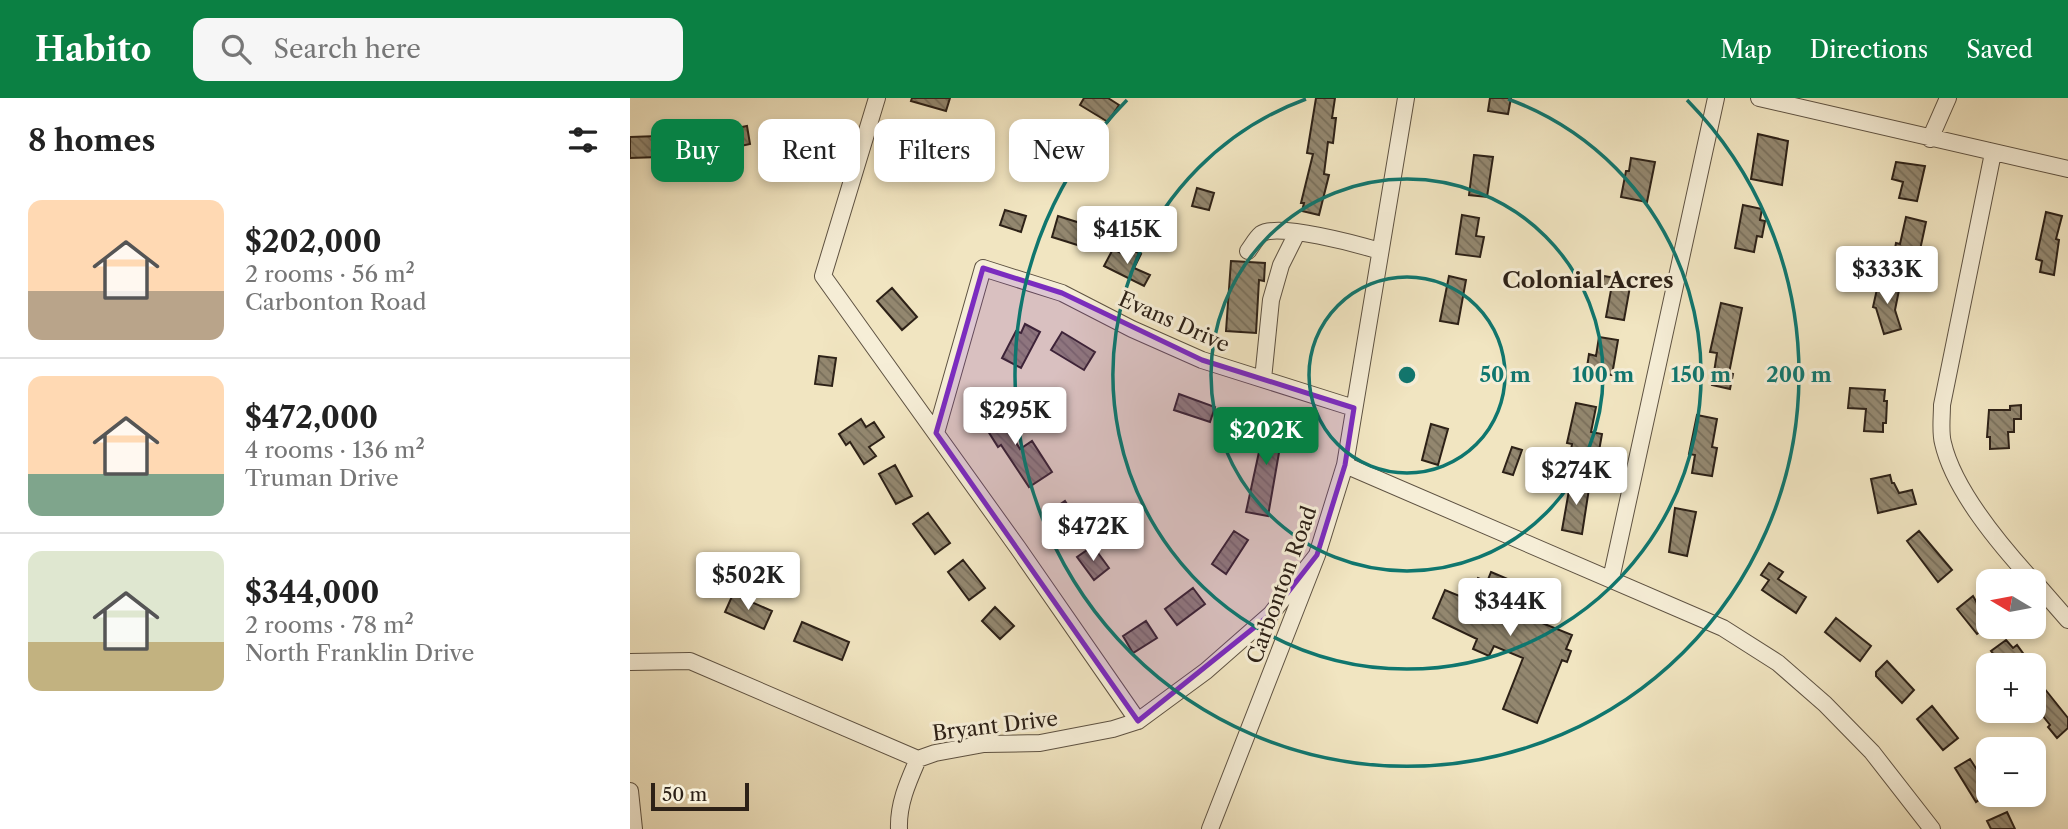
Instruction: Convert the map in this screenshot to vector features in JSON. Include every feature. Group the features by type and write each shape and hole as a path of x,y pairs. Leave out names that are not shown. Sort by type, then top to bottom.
{"street":[{"path":"877,98 823,276 1138,721"},
{"name":"Carbonton Road","path":"1210,829 1317,555 1345,465 1406,98"},
{"path":"1611,579 1716,98"},
{"path":"1759,98 2068,169"},
{"path":"1930,139 1948,98"},
{"path":"1993,153 1942,405 1942,442 1953,471 1967,494 1999,543 2022,569"},
{"path":"1248,251 1262,233 1275,230 1340,240 1380,251"},
{"path":"1264,379 1271,300 1281,265 1297,233"},
{"name":"Evans Drive","path":"936,433 983,268 1062,293 1132,329 1202,360 1354,408"},
{"path":"1345,465 1723,628 1778,663 1825,704 1872,752 1932,829"},
{"name":"Bryant Drive","path":"630,662 690,661 918,759 984,744 1041,743 1113,729 1138,721 1206,671 1271,614 1317,555"},
{"path":"2046,595 2067,617"},
{"path":"900,829 899,815 905,791 918,759"},
{"path":"630,791 634,829"}],"highlighted area":[{"path":"983,268 1062,293 1202,360 1354,408 1345,465 1317,555 1271,614 1138,721 936,433"}],"building":[{"path":"912,98 950,98 946,111 911,101"},
{"path":"1084,98 1108,98 1119,105 1109,120 1080,105"},
{"path":"1316,98 1335,98 1332,118 1336,118 1333,143 1328,142 1324,174 1329,175 1319,215 1302,211 1304,203 1301,203 1313,154 1307,153"},
{"path":"1490,98 1511,98 1508,114 1488,111"},
{"path":"747,126 750,144 744,145 744,127"},
{"path":"1758,134 1788,141 1782,185 1751,179"},
{"path":"651,136 651,157 630,158 630,137"},
{"path":"1474,155 1493,157 1487,197 1469,195"},
{"path":"1631,158 1655,162 1647,202 1621,197"},
{"path":"1896,162 1925,166 1917,201 1899,198 1903,182 1892,179"},
{"path":"1197,188 1214,193 1209,210 1192,206"},
{"path":"1743,205 1762,209 1760,220 1765,221 1762,237 1757,236 1754,252 1735,248"},
{"path":"1005,210 1026,216 1021,232 1000,225"},
{"path":"2046,212 2062,216 2056,239 2059,240 2054,275 2040,272 2042,261 2036,259"},
{"path":"1462,215 1479,218 1476,236 1484,237 1480,257 1456,254"},
{"path":"1058,216 1096,228 1090,249 1052,237"},
{"path":"1906,217 1926,222 1917,264 1893,259 1896,243 1900,244"},
{"path":"1128,248 1141,254 1134,268 1150,275 1144,286 1104,266 1113,249 1125,255"},
{"path":"1231,261 1265,263 1264,281 1259,280 1256,333 1226,331"},
{"path":"1449,276 1466,280 1458,324 1440,321"},
{"path":"1604,276 1631,281 1624,320 1606,317 1611,290 1602,288"},
{"path":"1879,280 1900,285 1895,310 1901,329 1884,334 1876,308 1873,307"},
{"path":"892,288 917,317 902,330 877,301"},
{"path":"1721,303 1742,308 1729,373 1733,374 1730,389 1712,385 1717,353 1710,352"},
{"path":"1025,324 1040,332 1021,368 1002,358 1016,331 1021,333"},
{"path":"1062,332 1095,352 1084,370 1051,350"},
{"path":"1599,337 1618,340 1612,375 1593,372 1593,368 1587,367 1589,354 1596,356"},
{"path":"819,356 836,358 832,386 815,384"},
{"path":"1850,388 1885,390 1886,423 1883,423 1883,432 1864,431 1866,409 1848,408"},
{"path":"1179,394 1215,407 1210,422 1174,410"},
{"path":"991,402 1020,449 1032,441 1052,472 1029,487 1001,445 998,447 976,412"},
{"path":"1576,403 1596,407 1591,432 1602,434 1597,462 1570,456 1572,444 1567,443"},
{"path":"2021,405 2021,419 2014,419 2014,432 2008,432 2009,448 1990,449 1990,437 1987,437 1989,410 2010,410 2010,406"},
{"path":"1267,415 1285,418 1268,516 1246,512"},
{"path":"1697,415 1717,419 1712,447 1717,448 1712,476 1692,473 1695,455 1689,454"},
{"path":"861,419 866,427 874,422 884,437 869,447 876,456 864,464 850,442 846,445 839,434"},
{"path":"1431,424 1448,429 1438,465 1422,460"},
{"path":"1512,447 1522,450 1513,475 1503,472"},
{"path":"895,465 912,496 896,504 879,474"},
{"path":"1890,475 1899,493 1912,490 1916,504 1878,513 1871,479"},
{"path":"1571,479 1590,482 1582,534 1562,530"},
{"path":"1065,501 1080,523 1065,534 1049,512"},
{"path":"1675,508 1696,512 1687,556 1669,552"},
{"path":"928,513 950,543 935,554 913,524"},
{"path":"1234,531 1248,540 1226,574 1212,564"},
{"path":"1919,531 1952,570 1938,582 1907,541"},
{"path":"1093,546 1109,568 1094,580 1077,557"},
{"path":"963,560 985,588 969,600 948,572"},
{"path":"1769,563 1783,572 1778,579 1806,597 1796,613 1762,590 1769,580 1761,575"},
{"path":"1491,572 1529,588 1525,597 1534,601 1527,617 1572,635 1566,649 1571,651 1567,662 1562,660 1537,723 1503,709 1523,658 1494,646 1489,656 1473,649 1477,639 1433,618 1445,590 1469,600 1478,578 1487,582"},
{"path":"1193,588 1205,604 1177,625 1165,609"},
{"path":"733,594 772,611 764,629 725,612"},
{"path":"1973,596 1976,601 1976,633 1957,609"},
{"path":"995,607 1014,626 1000,639 982,621"},
{"path":"1836,618 1871,646 1860,661 1825,632"},
{"path":"1146,621 1157,638 1133,653 1123,636"},
{"path":"802,622 849,642 842,660 794,641"},
{"path":"2006,640 2013,648 2017,645 2023,653 1993,653 1991,651"},
{"path":"1887,661 1914,690 1902,703 1876,676 1876,672"},
{"path":"2046,690 2068,718 2068,728 2057,738 2048,727 2050,725 2046,720"},
{"path":"1932,706 1958,738 1943,750 1917,719"},
{"path":"1970,759 1976,768 1976,802 1955,768"},
{"path":"2007,812 2015,829 1991,829 1987,821"}],"district":[{"name":"Colonial Acres","path":"1588,280"}]}
